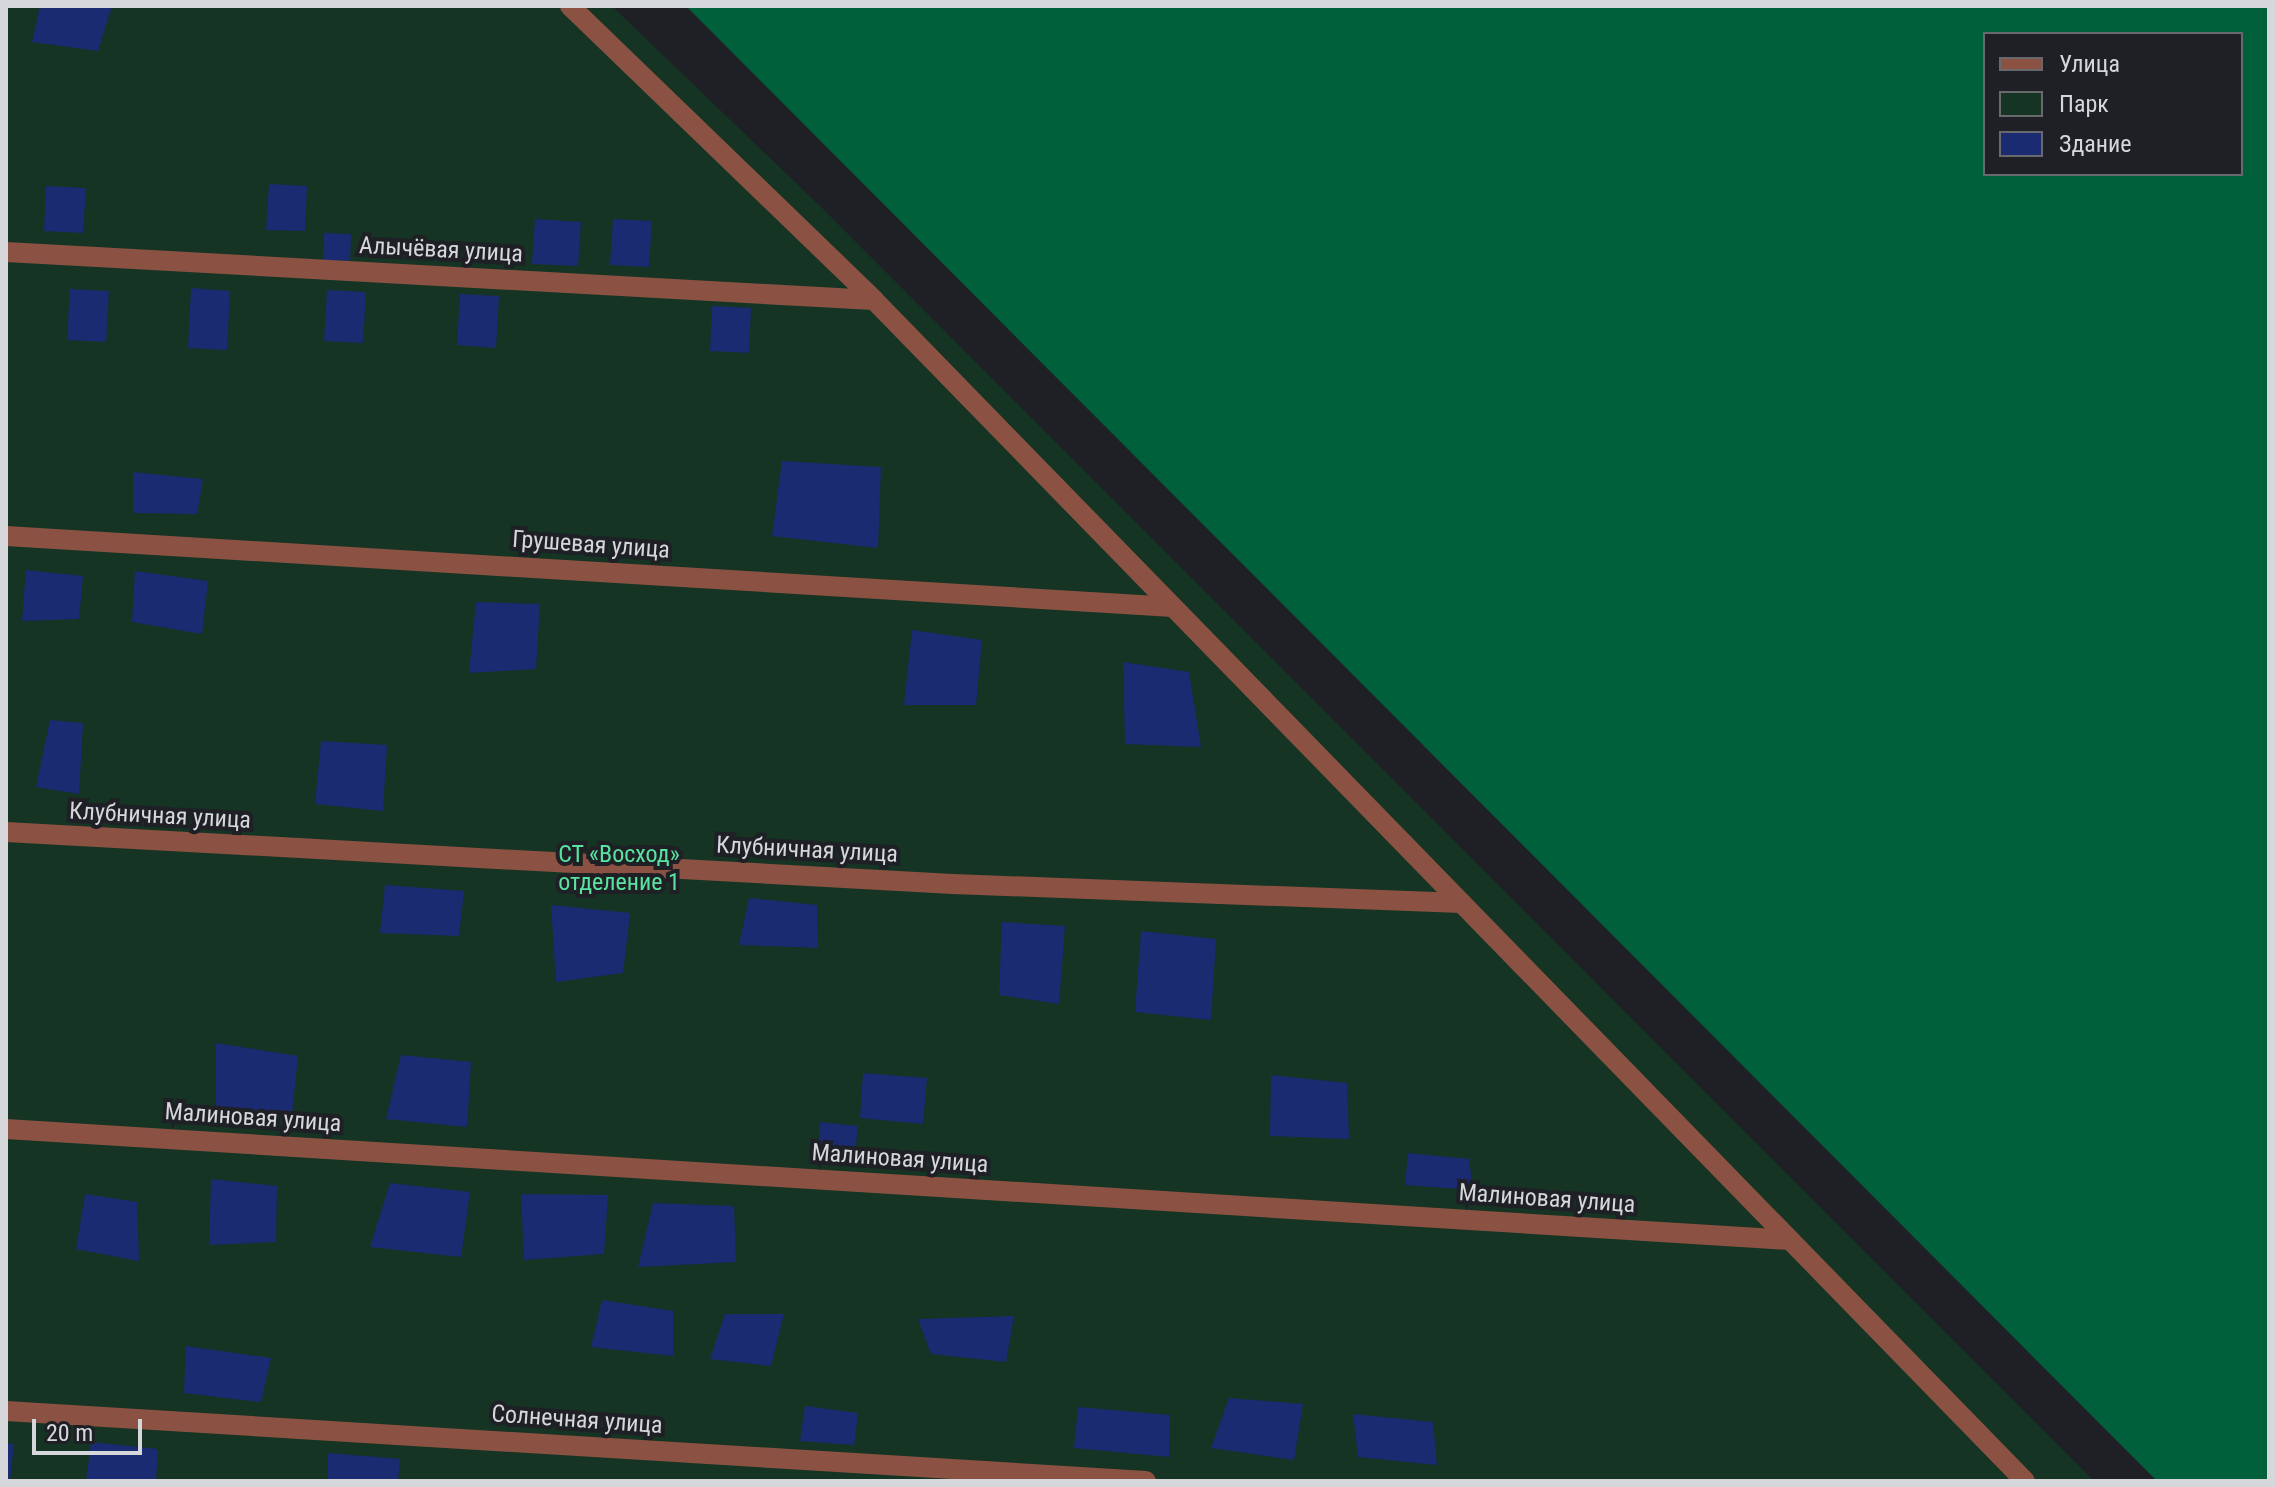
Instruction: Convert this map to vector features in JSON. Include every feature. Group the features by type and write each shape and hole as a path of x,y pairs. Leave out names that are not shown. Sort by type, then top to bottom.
{"street":[{"path":"570,6 874,300 2025,1481"},
{"name":"Алычёвая улица","path":"6,252 874,300"},
{"name":"Грушевая улица","path":"6,536 1173,607"},
{"name":"Клубничная улица","path":"6,832 953,884 1462,903"},
{"name":"Малиновая улица","path":"6,1129 1790,1240"},
{"name":"Солнечная улица","path":"6,1411 1146,1481"}],"green space":[{"name":"СТ «Восход» отделение 1","path":"6,6 612,6 819,205 2094,1481 6,1481"},
{"path":"686,6 2269,6 2269,1481 2157,1481"}],"building":[{"path":"40,6 112,6 98,51 32,42"},
{"path":"269,184 307,186 305,231 266,230"},
{"path":"46,186 86,188 83,233 44,231"},
{"path":"535,219 581,222 578,266 532,264"},
{"path":"613,219 652,221 649,267 610,265"},
{"path":"324,233 351,234 350,261 323,260"},
{"path":"191,288 230,291 227,350 188,348"},
{"path":"70,289 109,291 106,342 67,340"},
{"path":"327,290 366,292 363,343 324,341"},
{"path":"460,294 499,296 496,348 457,345"},
{"path":"712,306 751,308 749,353 710,351"},
{"path":"782,461 881,467 878,548 772,536"},
{"path":"133,472 203,479 197,514 133,513"},
{"path":"26,570 83,576 79,619 22,621"},
{"path":"135,571 208,581 202,634 132,622"},
{"path":"476,602 540,604 536,669 469,673"},
{"path":"912,630 982,640 976,705 904,705"},
{"path":"1123,662 1189,672 1201,747 1125,744"},
{"path":"50,720 83,723 79,794 36,787"},
{"path":"321,741 387,745 383,811 315,804"},
{"path":"385,885 464,891 459,936 380,933"},
{"path":"749,898 817,905 818,948 739,945"},
{"path":"551,905 630,913 623,973 556,982"},
{"path":"1002,922 1065,926 1059,1004 999,995"},
{"path":"1141,931 1216,939 1211,1020 1135,1012"},
{"path":"216,1043 298,1056 292,1114 216,1108"},
{"path":"401,1055 471,1062 467,1127 386,1119"},
{"path":"863,1073 927,1078 923,1124 860,1118"},
{"path":"1271,1075 1347,1083 1349,1139 1270,1136"},
{"path":"820,1122 858,1126 855,1155 818,1152"},
{"path":"1408,1153 1469,1159 1473,1190 1405,1185"},
{"path":"211,1179 277,1186 276,1242 209,1245"},
{"path":"390,1183 470,1192 461,1257 370,1247"},
{"path":"85,1194 137,1202 139,1261 76,1249"},
{"path":"521,1194 608,1195 604,1254 524,1260"},
{"path":"653,1203 734,1206 736,1262 638,1267"},
{"path":"602,1300 673,1311 673,1356 591,1347"},
{"path":"725,1314 784,1314 771,1366 710,1359"},
{"path":"1014,1316 1006,1362 931,1354 918,1319"},
{"path":"186,1346 271,1358 261,1402 184,1393"},
{"path":"1229,1398 1303,1404 1294,1460 1211,1448"},
{"path":"805,1406 858,1413 854,1445 800,1441"},
{"path":"1078,1407 1170,1415 1169,1457 1074,1448"},
{"path":"1353,1414 1433,1422 1437,1465 1358,1457"},
{"path":"91,1442 158,1449 156,1481 86,1481"},
{"path":"6,1443 14,1444 10,1480 6,1480"},
{"path":"328,1453 400,1459 398,1481 328,1481"}]}
